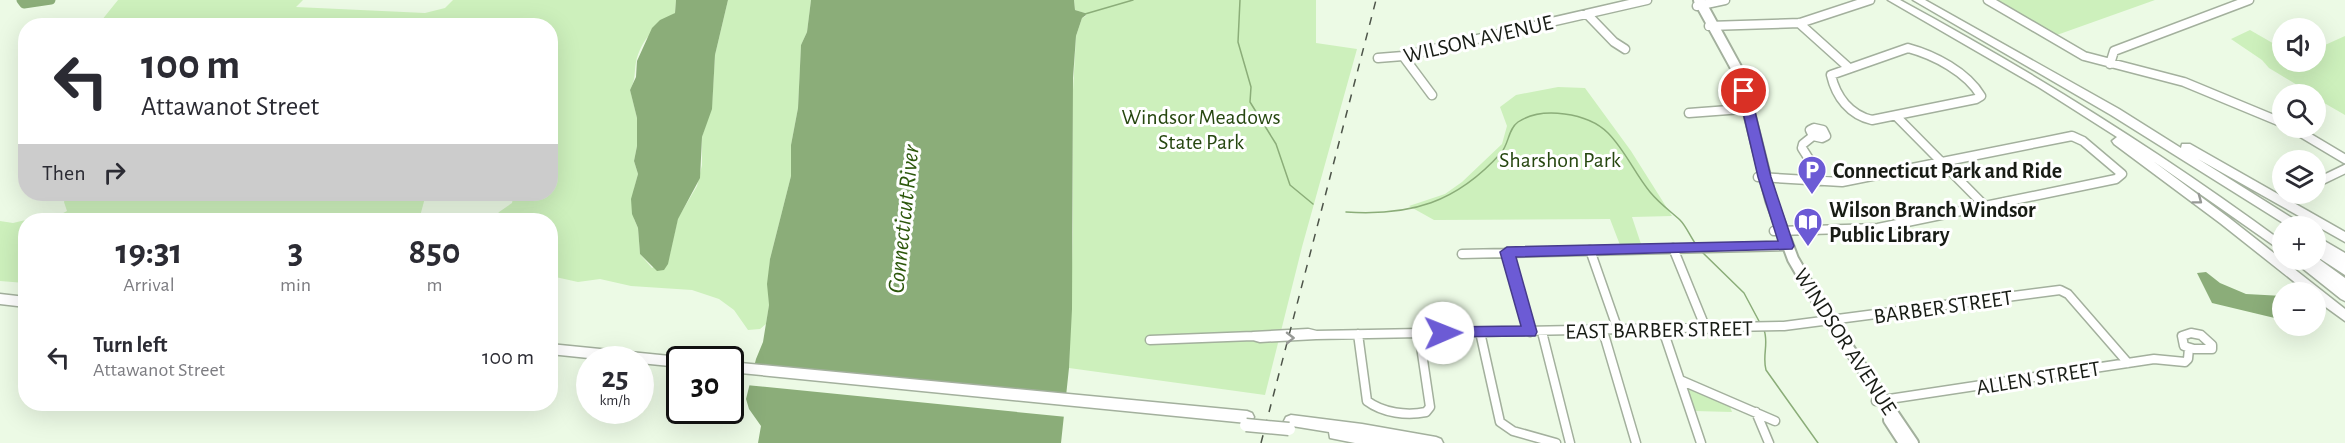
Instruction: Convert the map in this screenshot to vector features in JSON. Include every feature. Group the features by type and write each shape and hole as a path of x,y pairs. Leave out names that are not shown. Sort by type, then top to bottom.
{"highway":[{"path":"1893,0 1977,46 2119,133 2272,240"},
{"path":"1903,0 1994,50 2102,116 2205,184 2272,232"},
{"path":"1908,0 2088,102 2272,219"},
{"path":"1918,0 2056,77 2280,216"},
{"path":"1977,46 2157,170 2302,282"},
{"path":"2056,77 2081,88 2345,237"},
{"path":"2326,247 2345,259"},
{"path":"2326,255 2345,268"},
{"path":"2311,270 2345,296"},
{"path":"2323,270 2345,286"},
{"path":"0,291 18,293"},
{"path":"0,299 18,301"},
{"path":"2326,301 2342,315"},
{"path":"558,350 576,353"},
{"path":"558,358 576,360"},
{"path":"744,369 1110,409"},
{"path":"744,376 1290,425 1362,429 1436,443"},
{"path":"1290,425 1393,443"}],"main road":[{"name":"WINDSOR AVENUE","path":"1698,3 1734,61 1761,177"},
{"name":"WINDSOR AVENUE","path":"1741,92 1742,109 1784,246 1826,321 1880,401 1913,443"},
{"name":"WINDSOR AVENUE","path":"1880,401 1904,443"}],"street":[{"name":"WILSON AVENUE","path":"1378,58 1402,56 1647,0"},
{"path":"1698,3 1725,0"},
{"path":"1712,26 1799,23 1868,0"},
{"path":"1988,0 2068,48 2110,64 2184,82 2272,118"},
{"path":"2110,64 2114,51 2249,0"},
{"path":"1587,14 1614,42 1625,49"},
{"path":"1799,23 1848,68"},
{"path":"1908,48 1919,50 1970,82 1980,91 1981,96 1977,99 1896,116 1872,120 1862,119 1850,111 1831,79 1835,72 1848,68 1898,50 1908,48"},
{"path":"1402,56 1432,95"},
{"path":"1689,113 1742,109"},
{"path":"1896,116 1985,206"},
{"path":"1813,136 1803,144 1802,148 1814,167 1819,181"},
{"path":"1761,177 1842,182 2068,136 2076,137 2119,171 2121,176 1869,229 1778,231"},
{"path":"2310,138 2345,159"},
{"path":"2326,178 2345,169"},
{"path":"1462,254 1784,246"},
{"path":"1673,248 1706,329"},
{"path":"1590,250 1618,330"},
{"path":"1507,252 1530,332"},
{"name":"BARBER STREET","path":"1826,321 2063,291 2128,363"},
{"name":"EAST BARBER STREET","path":"1150,340 1308,333 1316,335 1706,329 1826,321"},
{"path":"1664,330 1701,443"},
{"path":"1603,331 1636,443"},
{"path":"1480,332 1498,417 1504,426 1513,431 1556,443"},
{"path":"1542,332 1570,443"},
{"path":"1358,334 1365,396 1371,405 1418,414 1429,410 1430,403 1419,333"},
{"name":"ALLEN STREET","path":"1880,401 2158,359 2185,362 2188,359 2189,348"},
{"path":"1680,380 1775,421"},
{"path":"1756,412 1769,443"}],"green space":[{"path":"118,0 303,0 296,7 425,13 445,8 453,0 676,0 675,13 656,28 642,46 630,90 637,118 637,146 634,161 638,174 634,189 634,219 638,228 640,254 652,268 669,258 678,218 697,186 702,165 702,137 712,104 715,55 728,0 811,0 807,32 801,45 798,108 791,145 791,176 770,259 769,305 766,324 760,329 748,330 734,310 719,299 692,290 631,286 600,279 578,282 558,278 558,213 498,213 512,201 558,201 558,18 103,18"},
{"name":"Windsor Meadows State Park","path":"1074,0 1316,0 1316,43 1357,49 1302,247 1265,395 1069,368 1073,231 1073,90 1076,36 1082,18 1086,16 1085,13 1075,10"},
{"path":"1996,0 2155,0 2054,36"},
{"path":"2250,30 2272,43 2272,70 2262,60 2231,39"},
{"path":"2345,36 2345,115 2326,104 2326,84 2295,84 2276,72 2326,72 2326,45"},
{"name":"Sharshon Park","path":"1558,87 1585,88 1631,151 1672,216 1632,217 1641,244 1620,245 1610,219 1434,220 1409,206 1445,194 1462,182 1502,144 1507,126 1500,107 1516,95"},
{"path":"424,201 421,213 63,213 67,211 64,202"},
{"path":"0,221 18,222 18,282 0,281"},
{"path":"1691,388 1729,404 1732,412 1694,411 1687,390"}],"water":[{"path":"676,0 728,0 715,55 712,109 702,137 700,178 678,219 668,264 664,270 657,271 640,254 638,228 632,214 631,199 638,174 634,161 637,146 637,118 630,90 636,77 637,61 652,28 660,20 675,13"},
{"name":"Connecticut River","path":"811,0 1074,0 1075,10 1085,13 1076,36 1073,78 1072,309 1069,368 1061,443 758,443 761,426 749,409 746,399 756,359 763,342 769,305 767,284 770,259 791,176 791,145 798,108 801,45 807,32"},
{"path":"2206,272 2220,283 2246,294 2272,295 2272,317 2212,303 2197,273"}],"pier":[{"path":"752,364 1069,396 1067,417 746,385"}],"waterway":[{"path":"21,0 24,4 51,0"},
{"path":"1085,14 1133,0"},
{"path":"1240,0 1238,42 1251,87 1250,102 1276,144 1290,185 1313,204"},
{"path":"1346,212 1391,212 1431,203 1449,195 1467,184 1501,153 1512,129 1518,122 1539,114 1564,114 1589,121 1608,133 1650,192 1682,222 1695,243"},
{"path":"1701,251 1744,293 1760,323"},
{"path":"1764,330 1766,370 1818,443"}],"railway":[{"path":"1261,443 1376,0"}],"place":[{"name":"Connecticut Park and Ride","path":"1812,196"},
{"name":"Wilson Branch Windsor Public Library","path":"1808,248"}],"route":[{"path":"1443,333 1530,332 1507,252 1787,246 1764,177 1744,91"}]}
